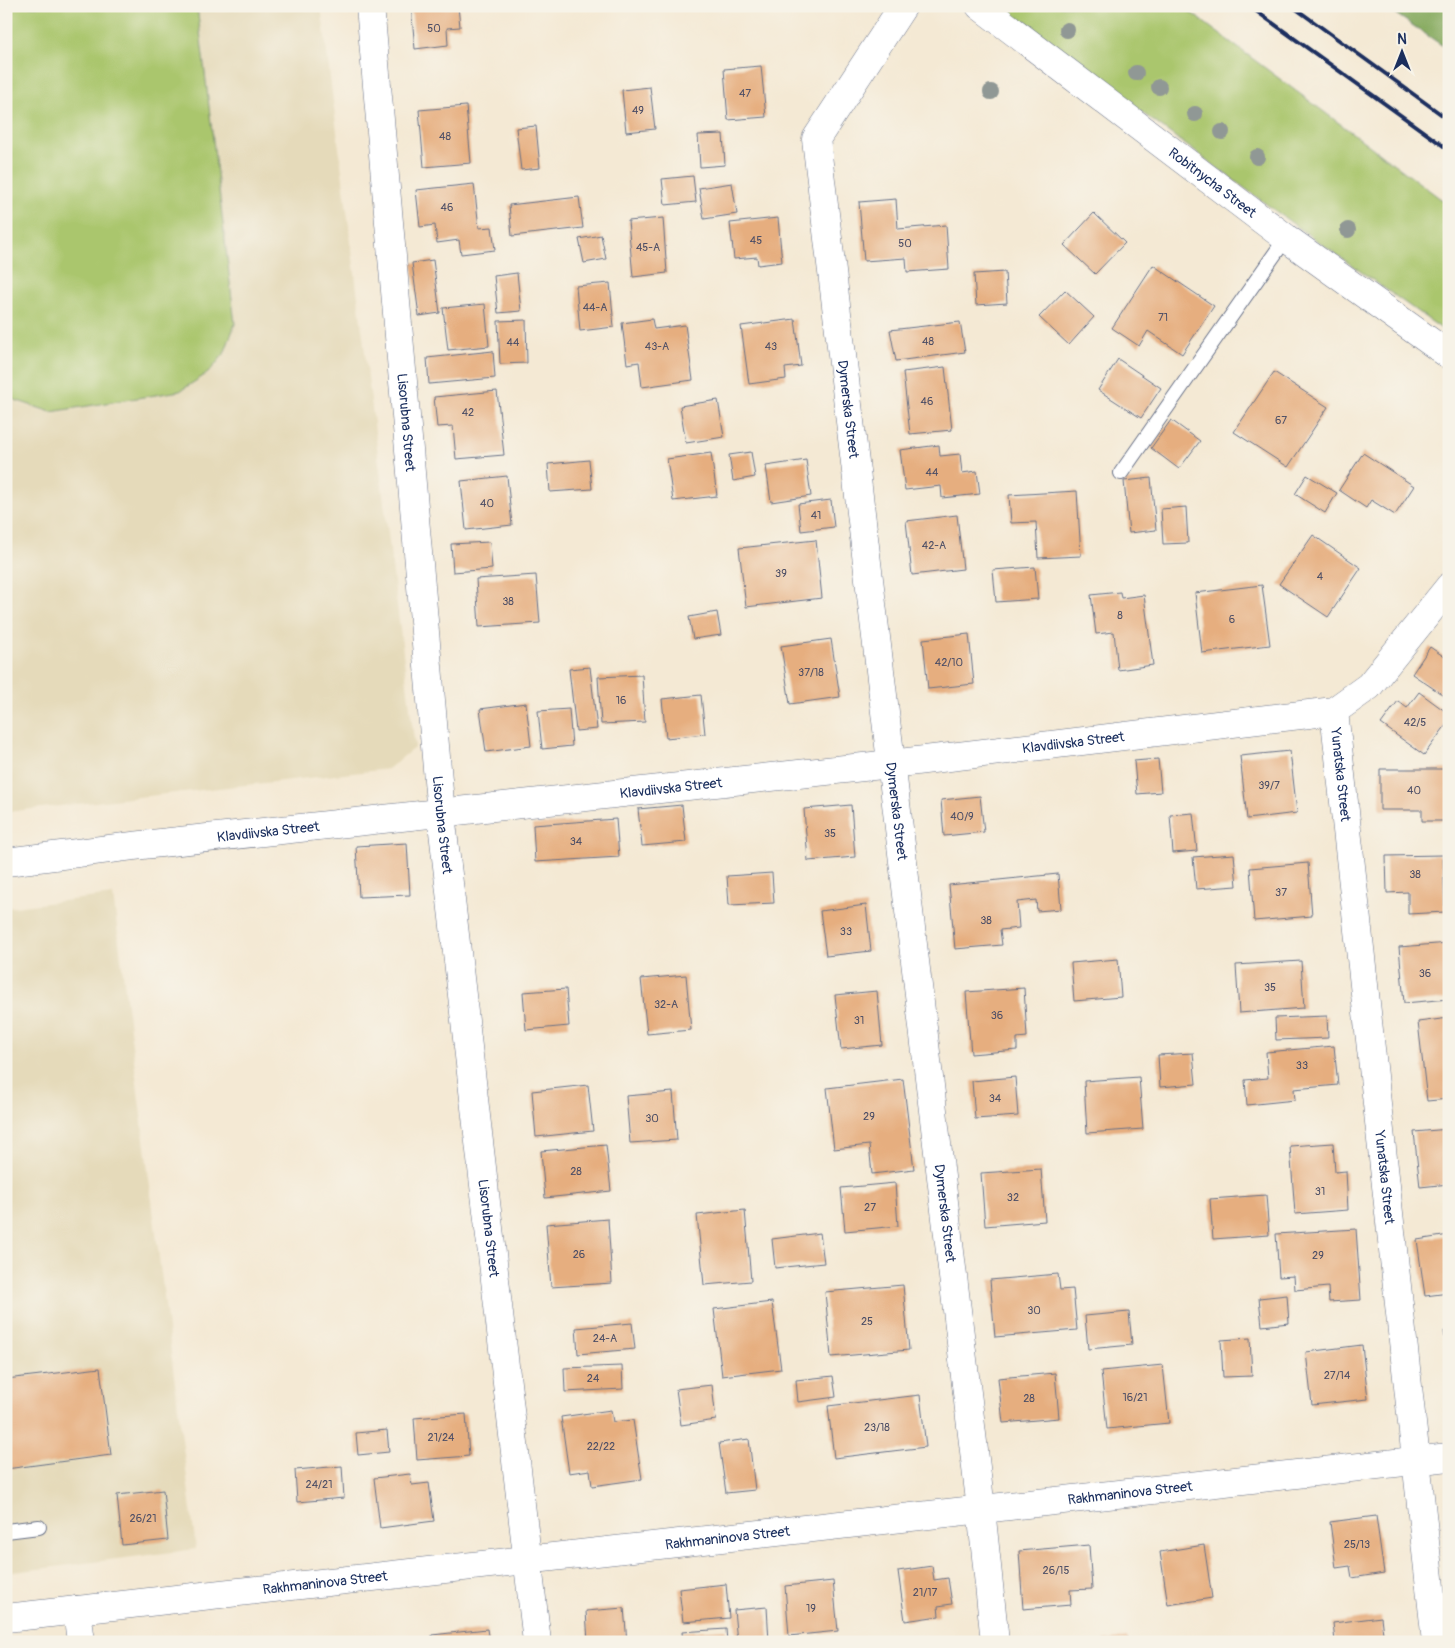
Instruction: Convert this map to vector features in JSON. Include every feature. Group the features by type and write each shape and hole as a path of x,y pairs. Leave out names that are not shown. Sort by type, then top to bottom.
{"street":[{"name":"Lisorubna Street","path":"370,6 441,814 537,1642"},
{"name":"Dymerska Street","path":"903,6 816,139 981,1509 994,1642"},
{"name":"Robitnycha Street","path":"980,6 1286,238 1449,355"},
{"path":"1334,711 1369,686 1449,587"},
{"name":"Klavdiivska Street","path":"6,862 134,846 891,764 1334,711"},
{"name":"Yunatska Street","path":"1334,711 1436,1642"},
{"name":"Rakhmaninova Street","path":"6,1618 1449,1457"},
{"path":"77,1610 81,1642"}],"lane":[{"path":"1121,473 1286,238"},
{"path":"6,1531 39,1527"}],"shaded area":[{"path":"6,6 321,6 415,747 388,769 6,812"},
{"path":"113,895 196,1549 6,1573 6,908"}],"green space":[{"path":"6,6 197,6 235,324 224,354 208,373 180,391 51,412 6,397"},
{"path":"997,6 1182,6 1449,205 1449,334 1292,223"},
{"path":"1384,6 1449,6 1449,50"}],"building":[{"path":"411,6 458,6 460,27 447,28 448,45 415,49"},
{"path":"761,66 766,117 728,120 724,69"},
{"path":"650,87 655,129 626,132 622,90"},
{"path":"466,106 471,163 424,167 419,110"},
{"path":"536,126 540,168 521,170 516,128"},
{"path":"723,134 725,165 700,167 698,135"},
{"path":"693,176 696,202 665,205 662,179"},
{"path":"732,183 737,214 704,219 699,188"},
{"path":"474,184 479,228 492,227 495,250 461,254 459,240 437,243 435,225 420,227 416,190"},
{"path":"579,197 583,228 512,236 509,205"},
{"path":"896,199 898,229 946,225 949,269 907,272 906,258 864,261 859,202"},
{"path":"1094,213 1125,243 1095,274 1064,245"},
{"path":"663,218 667,273 633,277 628,221"},
{"path":"778,218 782,262 758,265 757,257 734,259 730,223"},
{"path":"601,235 606,259 584,263 579,239"},
{"path":"433,260 440,313 419,316 412,263"},
{"path":"1153,265 1214,306 1182,354 1148,331 1139,346 1112,328"},
{"path":"1005,272 1007,303 976,305 974,274"},
{"path":"517,273 521,311 498,313 494,276"},
{"path":"610,283 614,327 580,331 576,286"},
{"path":"1065,290 1094,317 1069,345 1039,317"},
{"path":"485,304 489,346 448,350 443,308"},
{"path":"652,319 654,329 685,325 693,380 642,387 639,362 627,364 622,323"},
{"path":"795,319 801,366 785,368 786,379 749,384 741,326"},
{"path":"526,320 527,363 500,364 498,321"},
{"path":"960,322 965,352 896,361 890,330"},
{"path":"493,351 495,378 429,384 427,358"},
{"path":"1118,359 1161,388 1141,418 1098,390"},
{"path":"945,367 952,430 910,434 903,372"},
{"path":"1274,372 1328,407 1288,467 1234,432"},
{"path":"497,391 504,455 456,459 453,426 437,427 434,397"},
{"path":"718,400 724,437 686,443 680,406"},
{"path":"1171,420 1200,441 1179,469 1151,448"},
{"path":"939,445 940,456 960,454 962,473 977,471 980,494 942,498 941,486 905,490 900,450"},
{"path":"751,452 755,477 733,481 729,455"},
{"path":"711,453 717,496 673,501 667,459"},
{"path":"1363,453 1414,486 1395,515 1371,500 1366,508 1339,490"},
{"path":"589,460 592,489 550,492 548,464"},
{"path":"806,460 811,496 771,502 766,466"},
{"path":"1307,475 1337,493 1325,513 1295,494"},
{"path":"507,476 512,525 466,530 461,481"},
{"path":"1151,478 1156,530 1129,533 1124,481"},
{"path":"1077,491 1081,556 1038,558 1036,522 1011,523 1009,495"},
{"path":"831,500 834,527 801,531 798,504"},
{"path":"1186,507 1188,543 1163,544 1161,509"},
{"path":"957,515 963,569 912,575 906,521"},
{"path":"1313,535 1361,568 1328,617 1279,584"},
{"path":"816,540 822,598 746,607 739,548"},
{"path":"490,542 492,569 453,572 451,544"},
{"path":"1035,567 1038,599 996,602 993,570"},
{"path":"536,575 540,623 479,627 476,579"},
{"path":"1262,585 1270,645 1202,653 1195,593"},
{"path":"1120,592 1121,598 1144,595 1153,665 1118,670 1114,632 1096,634 1091,595"},
{"path":"717,612 721,635 693,639 689,617"},
{"path":"969,634 974,684 928,689 923,639"},
{"path":"831,639 840,697 790,704 781,646"},
{"path":"1430,647 1449,660 1449,693 1446,697 1412,674"},
{"path":"590,667 597,729 576,731 569,669"},
{"path":"642,675 645,722 601,724 598,677"},
{"path":"1419,692 1449,714 1449,721 1424,755 1381,724 1398,701 1407,708"},
{"path":"701,695 705,734 666,738 662,699"},
{"path":"526,703 531,746 486,752 480,709"},
{"path":"569,709 572,746 542,749 538,711"},
{"path":"1290,751 1297,813 1247,819 1240,756"},
{"path":"1158,759 1161,792 1137,794 1134,761"},
{"path":"1380,769 1449,769 1449,821 1422,821 1422,810 1380,810"},
{"path":"980,796 984,832 944,836 941,800"},
{"path":"682,805 686,842 642,846 638,809"},
{"path":"851,805 855,857 808,861 804,809"},
{"path":"1193,813 1197,851 1173,853 1170,815"},
{"path":"616,819 619,857 535,862 533,825"},
{"path":"407,843 410,895 359,897 356,846"},
{"path":"1234,854 1237,886 1196,889 1193,857"},
{"path":"1443,855 1445,912 1408,914 1408,892 1387,893 1386,856"},
{"path":"1308,863 1312,916 1254,921 1250,868"},
{"path":"772,873 774,903 729,905 727,876"},
{"path":"1058,874 1061,909 1037,911 1036,900 1017,902 1019,928 1000,930 1002,945 955,949 949,885"},
{"path":"866,905 871,951 826,956 820,911"},
{"path":"1449,943 1449,999 1404,1003 1399,947"},
{"path":"1118,959 1121,997 1074,1001 1071,963"},
{"path":"1301,961 1304,1008 1239,1013 1236,965"},
{"path":"686,975 691,1030 647,1034 641,979"},
{"path":"1024,988 1027,1037 1017,1038 1017,1050 971,1054 966,992"},
{"path":"566,989 569,1026 526,1030 523,992"},
{"path":"877,991 882,1045 841,1049 835,995"},
{"path":"1327,1016 1328,1038 1276,1040 1275,1018"},
{"path":"1449,1018 1449,1099 1427,1101 1418,1022"},
{"path":"1334,1046 1338,1085 1294,1089 1295,1100 1247,1105 1245,1080 1268,1078 1266,1052"},
{"path":"1193,1053 1196,1084 1160,1087 1158,1055"},
{"path":"1015,1077 1018,1116 975,1119 972,1081"},
{"path":"1139,1077 1143,1129 1087,1133 1084,1081"},
{"path":"903,1079 914,1169 872,1174 869,1145 834,1149 827,1088"},
{"path":"588,1085 593,1131 536,1137 532,1091"},
{"path":"673,1092 677,1140 630,1143 626,1096"},
{"path":"1449,1129 1449,1184 1420,1187 1414,1132"},
{"path":"1333,1143 1335,1172 1346,1171 1348,1210 1295,1214 1290,1146"},
{"path":"606,1145 611,1191 545,1198 541,1151"},
{"path":"1041,1169 1045,1221 985,1226 981,1173"},
{"path":"895,1183 898,1226 845,1231 841,1188"},
{"path":"1266,1195 1269,1235 1213,1239 1210,1199"},
{"path":"745,1210 751,1281 704,1285 697,1215"},
{"path":"608,1219 612,1283 551,1287 546,1224"},
{"path":"1356,1229 1361,1300 1329,1302 1328,1287 1295,1290 1294,1276 1279,1277 1276,1234"},
{"path":"820,1233 824,1263 775,1268 772,1239"},
{"path":"1449,1235 1449,1293 1425,1296 1417,1240"},
{"path":"1058,1274 1060,1290 1073,1289 1077,1330 995,1337 990,1280"},
{"path":"903,1285 909,1350 831,1357 825,1292"},
{"path":"1287,1295 1289,1323 1262,1326 1259,1298"},
{"path":"772,1302 781,1369 722,1376 714,1309"},
{"path":"1129,1312 1132,1345 1088,1349 1085,1316"},
{"path":"632,1323 635,1349 578,1354 576,1328"},
{"path":"1444,1331 1449,1331 1449,1361 1447,1361"},
{"path":"1250,1338 1252,1376 1223,1377 1221,1340"},
{"path":"1362,1345 1368,1399 1312,1405 1306,1352"},
{"path":"1163,1365 1169,1423 1107,1429 1101,1371"},
{"path":"622,1366 623,1389 565,1392 564,1368"},
{"path":"100,1368 111,1455 6,1469 6,1379"},
{"path":"1055,1373 1059,1418 1003,1423 998,1378"},
{"path":"833,1376 836,1397 798,1402 796,1380"},
{"path":"712,1385 716,1420 681,1425 676,1389"},
{"path":"920,1395 926,1447 834,1458 828,1406"},
{"path":"611,1410 613,1422 633,1420 642,1479 592,1486 590,1470 569,1473 561,1417"},
{"path":"466,1414 469,1456 417,1460 414,1418"},
{"path":"387,1430 389,1452 358,1455 356,1433"},
{"path":"749,1439 755,1490 726,1493 719,1443"},
{"path":"342,1466 344,1498 297,1502 295,1470"},
{"path":"410,1474 412,1485 429,1483 434,1521 380,1528 374,1478"},
{"path":"163,1490 168,1540 122,1545 117,1495"},
{"path":"1376,1516 1384,1573 1352,1578 1350,1566 1336,1568 1330,1522"},
{"path":"1089,1545 1092,1589 1070,1590 1071,1605 1023,1609 1019,1551"},
{"path":"1204,1545 1212,1598 1168,1605 1160,1552"},
{"path":"932,1566 934,1580 948,1578 952,1604 938,1606 939,1616 905,1621 898,1571"},
{"path":"833,1581 838,1631 789,1636 785,1586"},
{"path":"726,1584 729,1618 683,1622 679,1589"},
{"path":"767,1607 769,1642 737,1642 734,1610"},
{"path":"624,1608 627,1642 588,1642 586,1611"},
{"path":"1381,1617 1384,1642 1335,1642 1333,1623"},
{"path":"487,1629 489,1642 433,1642 432,1635"},
{"path":"726,1629 727,1642 683,1642 682,1632"},
{"path":"1127,1638 1128,1642 1103,1642 1103,1641"}],"railway":[{"path":"1249,6 1449,150"},
{"path":"1292,6 1449,120"}]}
